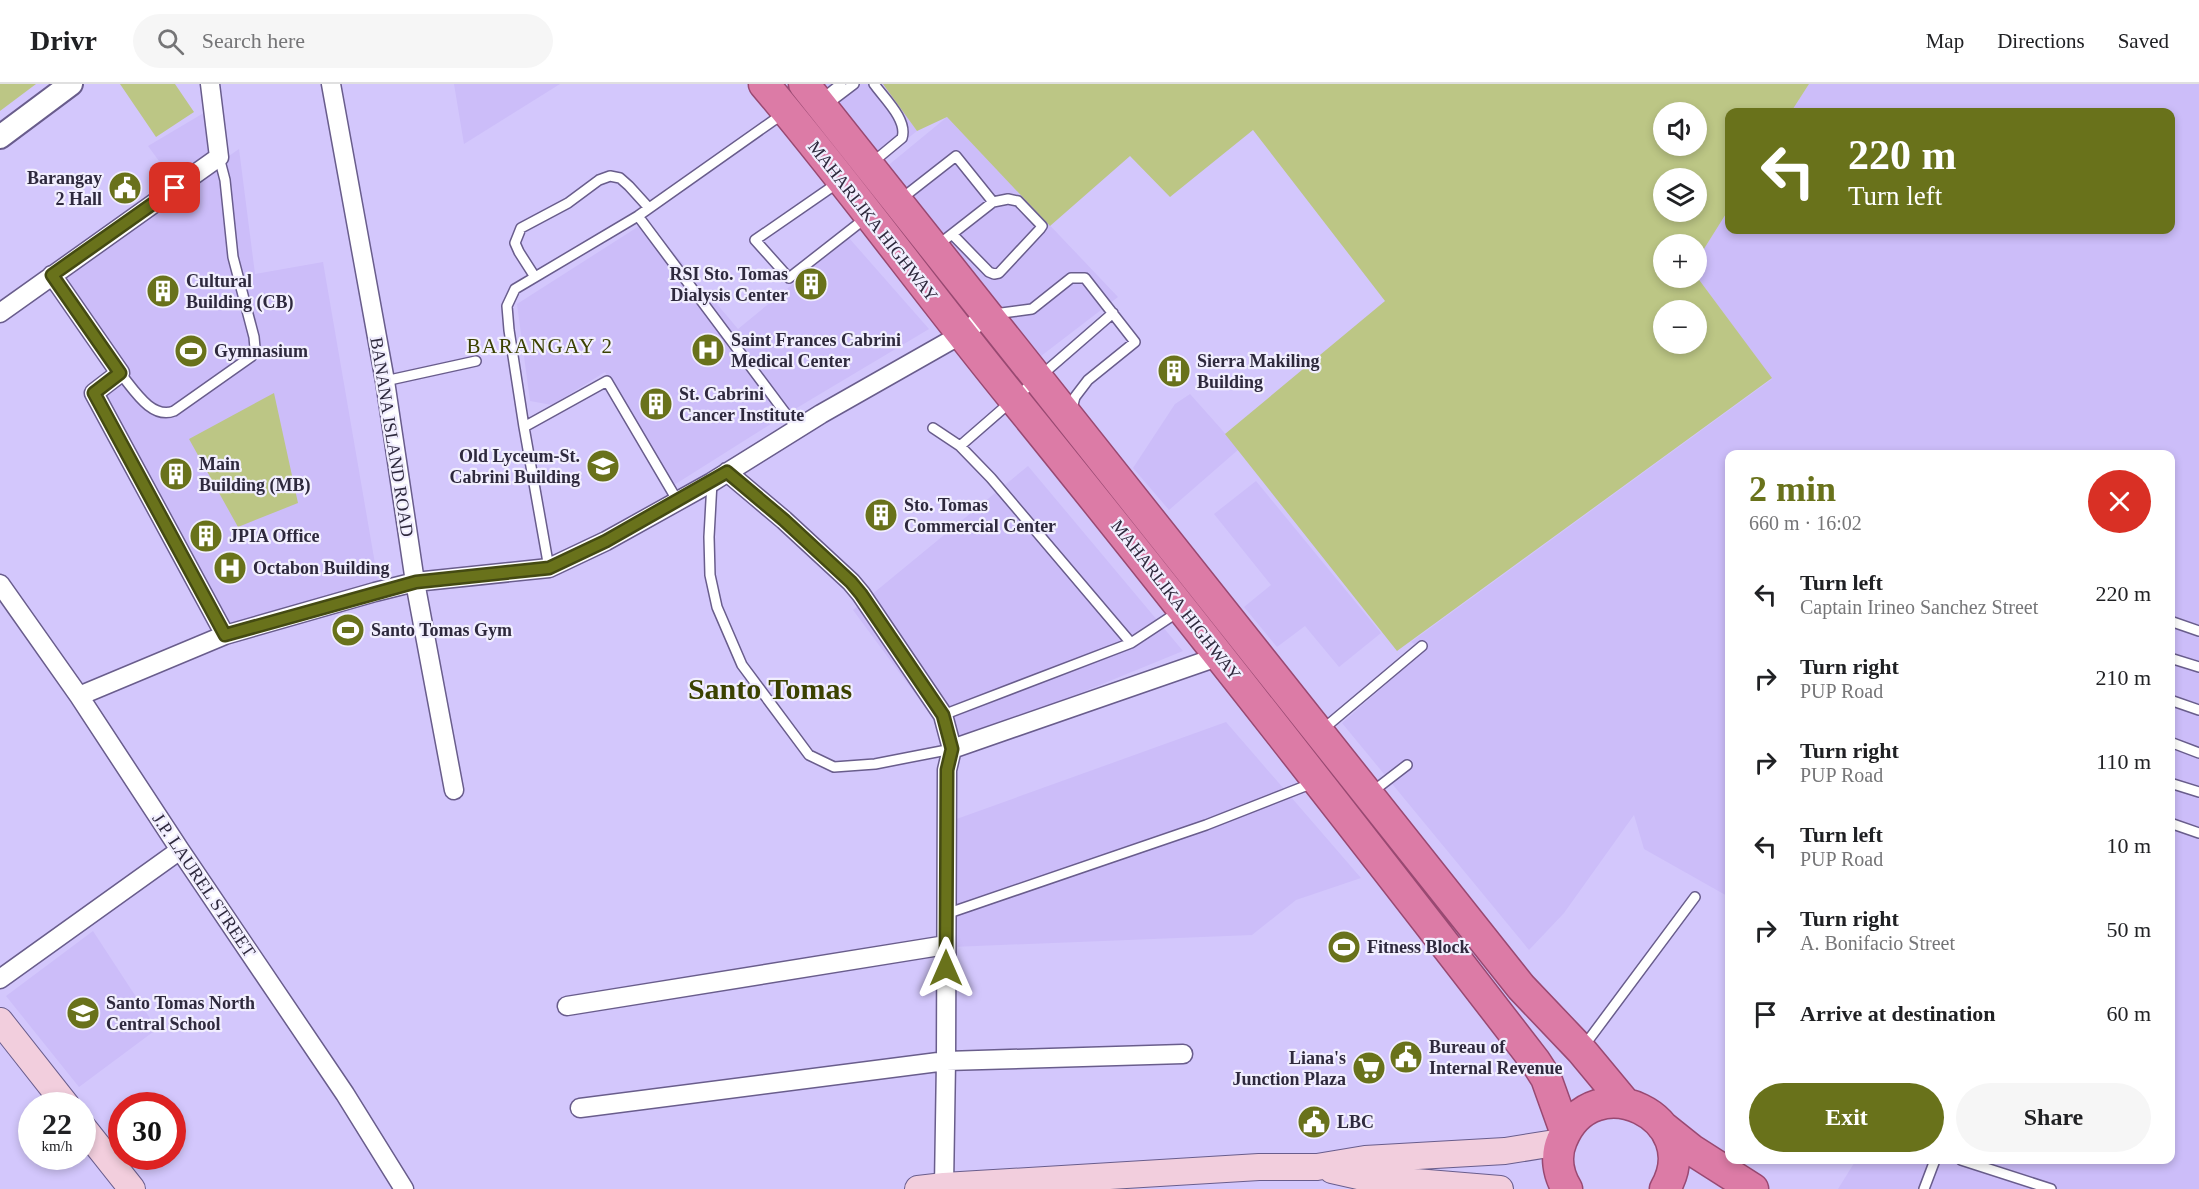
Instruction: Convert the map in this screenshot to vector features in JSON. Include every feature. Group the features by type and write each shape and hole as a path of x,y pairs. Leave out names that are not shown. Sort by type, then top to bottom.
{"highway":[{"name":"MAHARLIKA HIGHWAY","path":"764,84 810,104 868,165 898,201 944,242 987,315 1038,377 1069,420 1521,987 1581,1050 1624,1103"},
{"name":"MAHARLIKA HIGHWAY","path":"810,104 841,180 1013,398 1091,492 1535,1061 1546,1078 1563,1137"},
{"path":"1567,1189 1558,1167 1563,1137 1575,1119 1590,1108 1606,1103 1624,1103 1647,1112 1700,1156 1754,1189"},
{"path":"1662,1126 1670,1141 1673,1159 1665,1189"}],"main road":[{"path":"0,1021 55,1092"},
{"path":"918,1189 1259,1167 1317,1167 1365,1159 1505,1151 1563,1137"},
{"path":"96,1144 132,1189"},
{"path":"1317,1167 1367,1178 1500,1189"}],"street":[{"path":"0,137 71,84"},
{"path":"0,313 219,157 210,84"},
{"name":"BANANA ISLAND ROAD","path":"331,84 385,381 416,582 454,790"},
{"path":"52,275 120,373 94,393 225,635"},
{"path":"79,696 225,635 416,582 549,568 606,541 719,477 821,414 962,334 987,315"},
{"path":"719,477 784,520 851,582 943,715 952,749 947,770 944,1186"},
{"name":"J.P. LAUREL STREET","path":"0,584 79,696 345,1094 404,1189"},
{"path":"952,749 1220,656"},
{"path":"0,979 180,850"},
{"path":"567,1006 946,945"},
{"path":"580,1108 946,1061 1183,1054"}],"lane":[{"path":"549,568 509,330 507,306 515,289 638,216 810,104 854,84"},
{"path":"868,165 902,138 904,132 902,123 874,84"},
{"path":"898,201 956,156 993,202"},
{"path":"120,373 149,406 157,412 166,414 174,411 252,356 255,348 254,336 233,257 225,180 219,157"},
{"path":"536,277 515,243 521,228 568,203 599,180 610,176 620,178 649,208"},
{"path":"841,180 755,240 789,278 870,214"},
{"path":"1008,199 1018,201 1042,226 999,273 994,274 944,242 993,202 1008,199"},
{"path":"638,216 798,430"},
{"path":"987,315 1032,309 1071,278 1084,278 1135,342 1088,380 1075,397 1069,420"},
{"path":"960,446 1113,314"},
{"path":"385,381 476,361"},
{"path":"524,427 607,381 677,500"},
{"path":"933,428 960,446 991,478 1131,644"},
{"path":"719,477 709,537 710,575 717,607 742,665 809,755 834,767 875,764 952,749"},
{"path":"943,715 1131,644 1183,609"},
{"path":"2175,623 2199,631"},
{"path":"1318,733 1422,646"},
{"path":"2175,660 2199,667"},
{"path":"2175,702 2199,710"},
{"path":"2175,744 2199,753"},
{"path":"1368,795 1407,765"},
{"path":"946,914 1206,825 1318,781"},
{"path":"2175,785 2199,792"},
{"path":"2175,825 2199,833"},
{"path":"1581,1050 1695,897"},
{"path":"1924,1189 1933,1164"},
{"path":"1973,1164 2051,1189"}],"shaded area":[{"path":"454,84 560,84 464,144"},
{"path":"824,84 884,84 917,131 882,159"},
{"path":"1809,84 2199,84 2199,1189 1838,1189 1854,1164 2175,1164 2175,450 1725,450 1725,895 1644,849 1634,815 1564,913 1529,950 1342,723 1425,650 1411,642 1772,379 1705,288 1707,288 1707,244 1725,215 1725,234 2175,234 2175,108 1794,108"},
{"path":"207,111 214,153 173,180 148,146"},
{"path":"947,117 1118,297 1041,356 885,168"},
{"path":"239,149 255,274 323,262 378,581 232,625 97,394 122,373 58,276 79,259"},
{"name":"Saint Frances Cabrini Medical Center","path":"647,221 738,329 849,238 929,329 674,485 605,372 552,405 530,401 517,304"},
{"path":"1190,394 1239,449 1169,510 1133,468 1175,404"},
{"path":"1028,466 1183,651 953,745 853,610"},
{"path":"1256,481 1381,633 1339,667 1305,626 1277,647 1244,607 1271,585 1214,514"},
{"path":"1226,722 1361,878 1296,900 1252,935 952,947 951,821"},
{"name":"Santo Tomas North Central School","path":"93,931 157,1029 79,1087 6,996"}],"green space":[{"path":"0,84 36,84 0,111"},
{"path":"120,84 175,84 194,112 156,137"},
{"path":"883,84 1809,84 1794,108 1725,108 1725,215 1707,244 1707,234 1653,234 1653,288 1705,288 1772,378 1397,651 1225,434 1385,301 1253,130 1170,197 1130,156 1050,226 947,117 917,131"},
{"path":"274,393 298,503 238,527 189,439"}],"place":[{"name":"Barangay 2 Hall","path":"125,188"},
{"name":"RSI Sto. Tomas Dialysis Center","path":"811,284"},
{"name":"Cultural Building (CB)","path":"163,291"},
{"name":"Saint Frances Cabrini Medical Center","path":"708,350"},
{"name":"Gymnasium","path":"191,351"},
{"name":"Sierra Makiling Building","path":"1174,371"},
{"name":"St. Cabrini Cancer Institute","path":"656,404"},
{"name":"Old Lyceum-St. Cabrini Building","path":"603,466"},
{"name":"Main Building (MB)","path":"176,474"},
{"name":"Sto. Tomas Commercial Center","path":"881,515"},
{"name":"JPIA Office","path":"206,536"},
{"name":"Octabon Building","path":"230,568"},
{"name":"Santo Tomas Gym","path":"348,630"},
{"name":"Fitness Block","path":"1344,947"},
{"name":"Santo Tomas North Central School","path":"83,1013"},
{"name":"Bureau of Internal Revenue","path":"1406,1057"},
{"name":"Liana's Junction Plaza","path":"1369,1068"},
{"name":"LBC","path":"1314,1122"}],"district":[{"name":"BARANGAY 2","path":"540,346"},
{"name":"Santo Tomas","path":"770,689"}],"route":[{"path":"175,188 52,275 120,373 94,393 225,635 416,582 549,568 606,541 727,472 784,520 851,582 943,715 952,749 947,770 946,968"}]}
